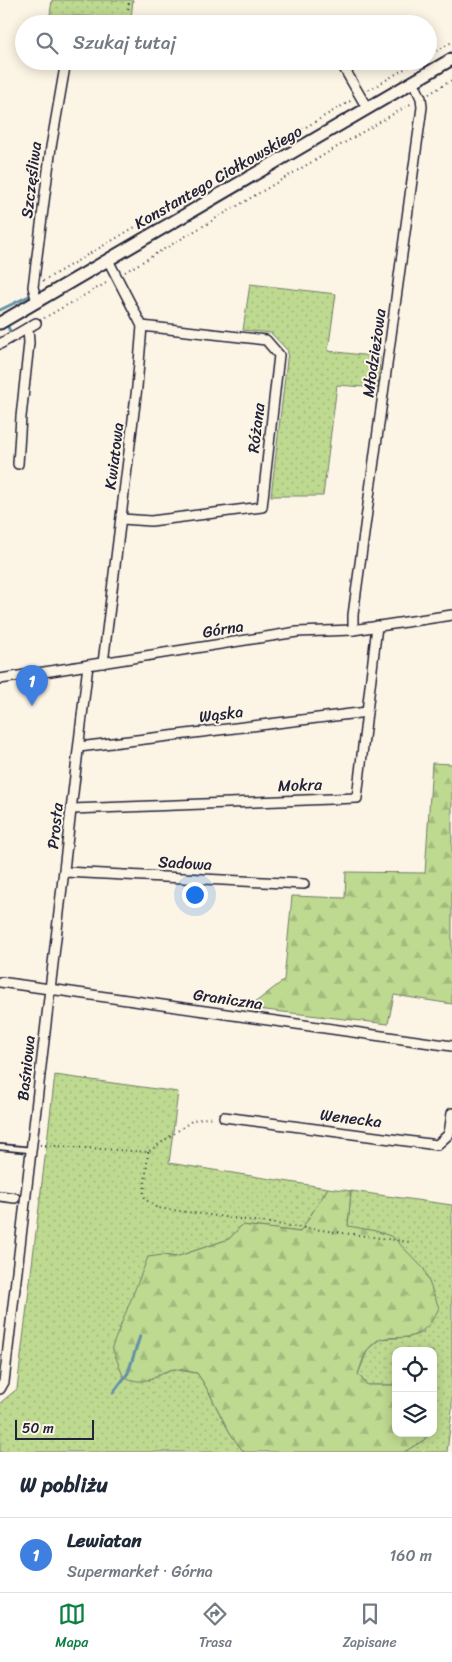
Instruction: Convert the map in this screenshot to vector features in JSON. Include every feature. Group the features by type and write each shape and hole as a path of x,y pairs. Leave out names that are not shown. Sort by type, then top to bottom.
{"street":[{"name":"Konstantego Ciołkowskiego","path":"437,67 452,58"},
{"name":"Szczęśliwa","path":"37,302 33,287 50,147 64,70"},
{"path":"345,70 367,108"},
{"name":"Konstantego Ciołkowskiego","path":"0,323 432,70"},
{"name":"Młodzieżowa","path":"353,630 352,615 422,107 421,98 413,81"},
{"path":"108,260 142,326"},
{"path":"0,344 32,326"},
{"path":"18,464 21,417 32,326"},
{"name":"Kwiatowa","path":"103,663 122,520 142,326"},
{"name":"Różana","path":"122,520 151,521 262,507 279,355 266,340 142,326"},
{"name":"Górna","path":"0,679 297,632 353,630 452,614"},
{"name":"Mokra","path":"72,809 357,798 376,626"},
{"name":"Prosta","path":"50,989 88,666"},
{"name":"Wąska","path":"79,747 367,712"},
{"name":"Sadowa","path":"65,872 304,884"},
{"name":"Graniczna","path":"0,982 452,1046"},
{"name":"Baśniowa","path":"0,1389 4,1382 50,989"},
{"name":"Wenecka","path":"224,1117 437,1144 449,1134 452,1113"},
{"path":"0,1196 15,1198"}],"lane":[{"path":"0,1147 32,1147"}],"path":[{"path":"128,15 129,0"},
{"path":"437,51 452,42"},
{"path":"52,276 403,70"},
{"path":"424,96 452,80"},
{"path":"32,326 417,100"},
{"path":"35,687 37,692"},
{"path":"32,1147 148,1152 193,1120 224,1117"},
{"path":"148,1152 144,1193 146,1199 157,1208 410,1242"}],"green space":[{"path":"52,0 133,0 131,15 50,15"},
{"path":"250,284 336,294 328,351 380,357 378,388 337,385 323,496 271,496 288,351 271,333 243,330"},
{"path":"432,763 452,764 452,1004 394,995 388,1024 248,1008 284,980 292,896 345,898 346,872 425,873"},
{"path":"55,1075 178,1092 169,1163 328,1188 300,1232 242,1225 229,1239 176,1257 163,1255 149,1381 171,1369 197,1373 230,1433 244,1452 0,1452 0,1403 17,1389"},
{"path":"328,1188 351,1191 348,1226 376,1231 393,1237 424,1269 439,1308 430,1323 421,1332 412,1336 385,1338 377,1341 367,1351 358,1374 367,1385 392,1385 392,1437 426,1437 404,1452 244,1452 230,1433 197,1373 173,1369 142,1381 123,1376 112,1347 148,1257 163,1255 176,1257 229,1239 242,1225 300,1232"},
{"path":"351,1191 452,1205 452,1410 447,1452 404,1452 426,1437 437,1437 437,1347 392,1347 392,1385 367,1385 358,1374 368,1349 380,1339 410,1337 424,1332 348,1226"}],"waterway":[{"path":"0,310 29,296"},
{"path":"8,327 10,331"},
{"path":"113,1393 128,1373 140,1336"}],"place":[{"name":"Lewiatan","path":"32,706"}]}
